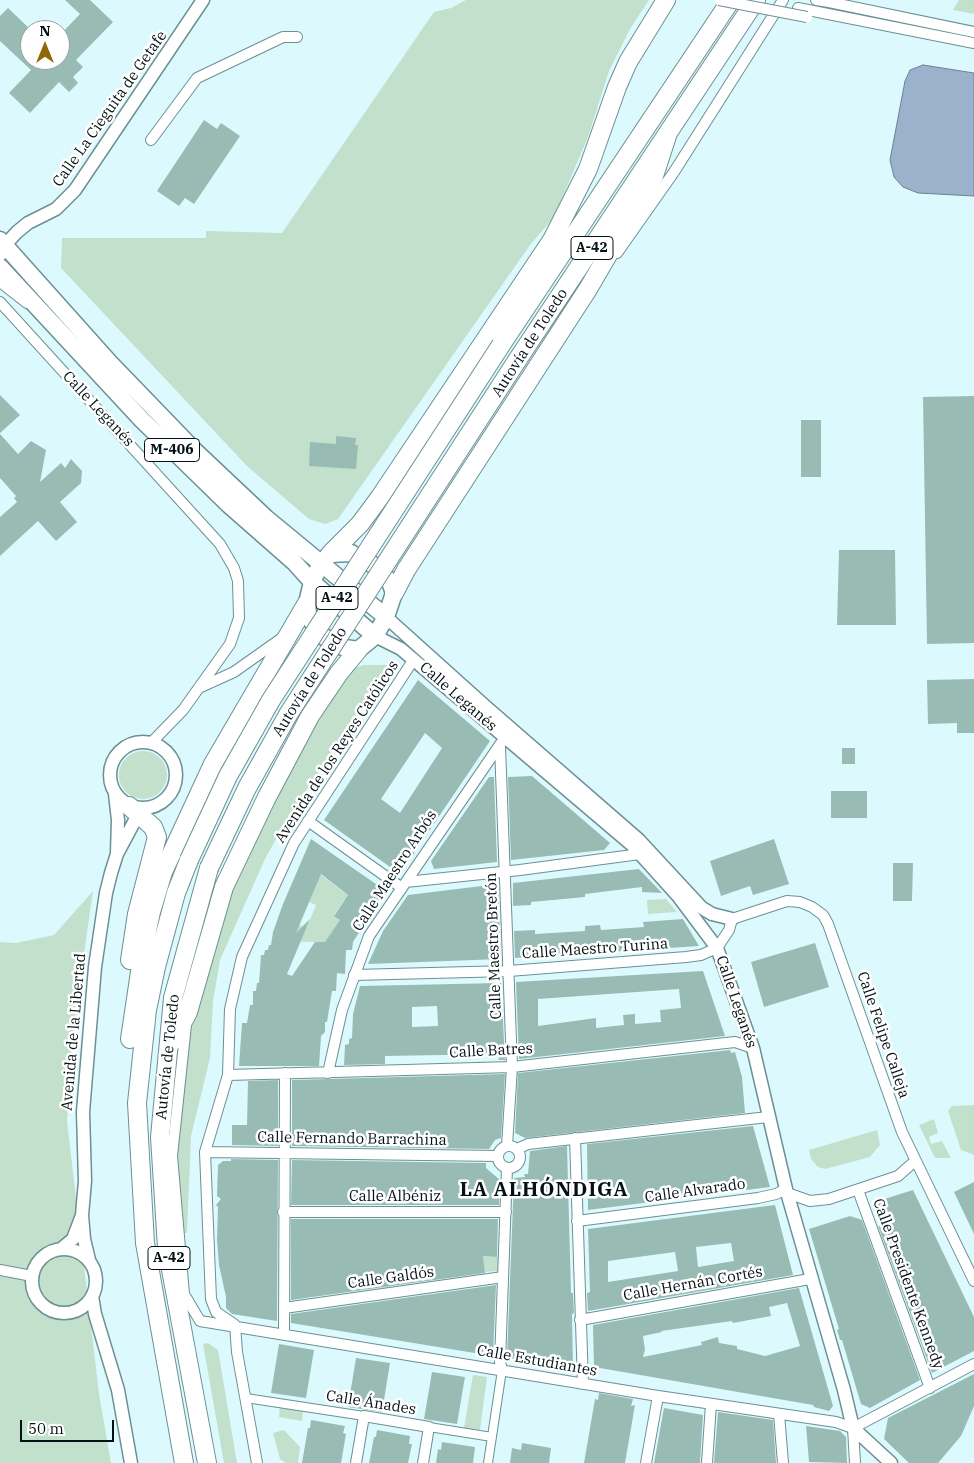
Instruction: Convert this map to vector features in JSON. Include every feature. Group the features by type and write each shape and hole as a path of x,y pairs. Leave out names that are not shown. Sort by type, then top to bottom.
{"highway":[{"path":"130,1040 144,945 151,912 164,872 212,764 307,603 312,582 326,558 360,524 380,497 552,240 588,169 625,68 643,35 666,0"},
{"name":"Autovía de Toledo","path":"184,1463 145,1243 137,1103 147,1010 156,967 174,902 189,860 228,776 271,700 501,346 731,0"},
{"name":"Autovía de Toledo","path":"207,1463 167,1248 160,1137 173,998 209,868 247,788 289,713 518,359 755,0"},
{"path":"169,1051 188,1012 229,878 266,799 310,716 338,673 358,650 375,636 386,617 402,575 588,289 654,176 667,136"},
{"name":"Calle Leganés","path":"2,247 172,428 266,518 326,558 386,617"},
{"name":"Calle Leganés","path":"0,267 142,420 228,504 294,562 312,582 375,636"},
{"path":"326,558 351,553 368,560 385,576 394,593"},
{"path":"307,603 308,614 315,627 324,637 345,648 358,650"},
{"path":"136,809 153,827 157,837 137,914 132,945 129,990 130,1040 137,1103"}],"street":[{"name":"Calle La Cieguita de Getafe","path":"2,247 28,223 56,209 71,195 203,0"},
{"name":"Calle La Cieguita de Getafe","path":"196,12 209,0"},
{"path":"719,0 974,50"},
{"path":"755,0 974,44"},
{"path":"588,289 630,237 674,172 783,0"},
{"path":"816,0 830,1 974,32"},
{"path":"151,140 197,78 283,37 297,38"},
{"name":"Calle Leganés","path":"0,282 6,289 39,310"},
{"name":"Calle Leganés","path":"0,302 220,544 230,558 238,581 239,618 230,644 182,710 151,743"},
{"name":"Calle Leganés","path":"386,617 633,835 702,908 712,914 732,919"},
{"path":"199,688 234,672 288,636"},
{"name":"Calle Leganés","path":"375,636 398,647 414,660 640,854 678,896 717,948 753,1048 768,1118 787,1191 810,1278 844,1390 853,1428"},
{"name":"Avenida de los Reyes Católicos","path":"235,1325 216,1312 211,1300 205,1152 228,1075 230,1009 242,957 294,843 414,660"},
{"path":"495,729 501,739 500,746"},
{"path":"142,742 151,743 162,748 171,757 176,770 176,779 172,792 163,802 151,808 136,809 115,794 110,773 115,757 128,745 142,742"},
{"name":"Calle Maestro Bretón","path":"500,746 507,872 512,1067 507,1146"},
{"name":"Calle Maestro Arbós","path":"328,1073 342,1010 369,936 454,810 500,746"},
{"name":"Avenida de la Libertad","path":"115,794 118,820 117,854"},
{"name":"Avenida de la Libertad","path":"89,1260 84,1239 82,1215 85,1181 83,1112 88,1032 106,893 117,854 136,809"},
{"path":"308,821 404,885 640,854"},
{"name":"Calle Felipe Calleja","path":"732,919 772,905 793,901 812,907 823,915 835,943 889,1098 915,1161 974,1281"},
{"path":"717,948 729,930 732,919"},
{"name":"Calle Maestro Turina","path":"354,975 509,971 686,958 717,948"},
{"name":"Calle Estudiantes","path":"188,1012 172,1156 184,1294 200,1321 216,1325 235,1325 658,1396 836,1422 853,1428"},
{"name":"Calle Batres","path":"228,1075 512,1067 735,1042 753,1048"},
{"path":"284,1334 285,1074"},
{"path":"517,1149 520,1160 514,1167 507,1168 501,1165 498,1156 501,1149 507,1146 517,1149 528,1144 575,1138 768,1118"},
{"path":"575,1138 583,1384"},
{"name":"Calle Fernando Barrachina","path":"205,1152 498,1156"},
{"path":"787,1191 810,1201 829,1199 898,1176 915,1161"},
{"path":"488,1463 502,1370 500,1362 507,1168"},
{"name":"Calle Presidente Kennedy","path":"858,1190 930,1388"},
{"name":"Calle Alvarado","path":"578,1222 758,1198 787,1191"},
{"name":"Calle Albéniz","path":"283,1212 506,1212"},
{"name":"Avenida de la Libertad","path":"61,1249 73,1239 82,1215"},
{"path":"102,1338 88,1320 58,1312 41,1303 32,1286 32,1276 35,1266 42,1257 61,1249 81,1253 89,1260 96,1277 92,1296 102,1338 118,1390 131,1463"},
{"path":"0,1270 32,1276"},
{"name":"Calle Galdós","path":"284,1308 503,1277"},
{"name":"Calle Hernán Cortés","path":"580,1320 810,1278"},
{"path":"67,1313 77,1310 92,1296"},
{"path":"235,1325 237,1352 257,1463"},
{"path":"853,1428 974,1364"},
{"path":"646,1463 658,1396"},
{"name":"Calle Ánades","path":"246,1398 492,1438"},
{"path":"707,1463 711,1404"},
{"path":"779,1414 783,1463"},
{"path":"356,1463 364,1416"},
{"path":"423,1463 429,1427"},
{"path":"853,1428 855,1463"},
{"path":"853,1428 891,1463"}],"green space":[{"path":"466,0 649,0 630,29 609,71 588,137 554,217 530,245 338,519 325,524 309,519 247,466 61,268 62,238 206,238 206,231 282,233 434,12 451,8"},
{"path":"959,0 974,0 974,14 953,10"},
{"path":"364,665 388,665 396,669 371,710 367,700 287,819 265,859 220,960 213,1001 210,1058 191,1136 187,1233 182,1233 175,1152 185,1060 198,998 224,910 242,865 288,771 348,670"},
{"path":"143,751 152,753 160,758 165,766 167,775 165,784 160,792 152,797 143,799 134,797 126,792 121,784 119,775 121,766 126,758 134,753"},
{"path":"320,874 354,900 345,899 334,915 340,920 338,943 288,941 299,925 307,927 316,905 309,902"},
{"path":"93,891 74,1024 67,1121 99,1394 111,1463 0,1463 0,942 16,943 54,935"},
{"path":"666,899 677,912 648,914 647,900"},
{"path":"974,1105 974,1155 961,1150 948,1111 952,1106"},
{"path":"934,1119 938,1133 929,1137 931,1144 942,1141 951,1158 935,1158 919,1125"},
{"path":"877,1130 880,1145 870,1157 825,1169 818,1167 811,1159 809,1150"},
{"path":"483,1256 498,1257 498,1271 485,1272"},
{"path":"208,1343 218,1350 237,1463 224,1463 203,1344"},
{"path":"473,1375 487,1377 480,1430 464,1428"},
{"path":"280,1407 303,1411 302,1421 279,1417"},
{"path":"284,1430 300,1447 298,1463 286,1463 280,1459 273,1433"}],"water":[{"path":"923,65 974,73 974,196 918,193 903,187 894,177 890,160 905,81 910,70"}],"building":[{"path":"65,0 90,0 113,22 76,60 83,67 73,77 78,83 69,92 59,82 30,113 9,93 31,70 70,70 70,24 80,14"},
{"path":"8,8 21,20 20,60 0,41 0,16"},
{"path":"204,120 217,129 221,123 240,136 194,204 185,198 179,206 157,191"},
{"path":"0,395 20,415 0,433"},
{"path":"974,396 974,643 927,644 923,397"},
{"path":"801,420 821,420 821,477 801,477"},
{"path":"0,434 18,454 31,441 46,450 40,482 61,463 65,468 71,459 82,471 81,483 60,502 77,522 56,541 38,521 0,556 0,517 17,502 14,498 16,496 0,478"},
{"path":"336,436 356,438 355,445 358,445 356,469 309,466 310,442 336,444"},
{"path":"839,550 895,550 896,625 837,625"},
{"path":"974,679 974,733 957,733 957,723 928,724 927,680"},
{"path":"418,680 490,741 400,874 324,820","holes":["425,733 442,748 400,813 381,799"]},
{"path":"842,748 855,748 855,764 842,764"},
{"path":"532,776 610,843 604,850 511,860 508,777"},
{"path":"489,777 494,777 497,862 434,869 431,861"},
{"path":"831,791 867,791 867,818 831,818"},
{"path":"311,839 386,891 353,942 352,950 346,950 345,974 337,973 336,991 332,991 327,1022 325,1022 325,1032 321,1036 319,1066 239,1066 242,1023 247,1023 250,1005 253,1005 253,991 256,991 257,983 259,983 261,955 264,955 265,950 268,950 269,945 271,945 273,932","holes":["321,874 348,895 334,916 340,920 325,942 315,942 292,976 287,974 310,919 296,933"]},
{"path":"774,839 789,884 753,895 750,886 721,896 710,861"},
{"path":"893,863 913,863 912,901 893,901"},
{"path":"639,869 662,893 642,892 642,887 585,894 585,897 531,902 531,905 513,906 513,883"},
{"path":"498,884 501,959 368,964 383,931 408,895"},
{"path":"683,919 699,946 515,958 514,931 535,930 535,934 585,931 585,926 600,925 601,930 644,927 643,922"},
{"path":"815,943 829,987 764,1007 751,962"},
{"path":"703,971 725,1036 519,1059 516,982","holes":["679,989 681,1008 660,1010 661,1022 635,1024 635,1014 623,1015 624,1025 596,1028 596,1018 538,1026 538,999"]},
{"path":"501,983 505,1060 499,1060 498,1054 385,1056 385,1064 344,1065 345,1045 349,1044 349,1039 352,1038 353,1014 360,986","holes":["437,1006 438,1026 412,1027 412,1007"]},
{"path":"730,1050 731,1053 735,1052 742,1077 745,1113 525,1138 515,1133 518,1073"},
{"path":"505,1074 501,1138 495,1140 489,1149 292,1146 292,1080"},
{"path":"278,1080 278,1146 232,1145 232,1125 247,1125 248,1081"},
{"path":"753,1126 770,1187 588,1210 587,1144"},
{"path":"567,1146 571,1293 573,1293 574,1313 572,1314 573,1369 507,1358 514,1178 525,1177 524,1174 528,1174 530,1151"},
{"path":"231,1159 278,1160 277,1321 232,1314 226,1308 226,1297 219,1265 217,1240 218,1207 216,1205 221,1199 217,1196 218,1165 223,1161 231,1161"},
{"path":"292,1160 486,1163 486,1168 500,1180 499,1205 291,1205"},
{"path":"974,1182 974,1234 954,1192"},
{"path":"913,1190 974,1317 974,1351 932,1373 878,1226 882,1227 872,1203"},
{"path":"775,1205 793,1275 588,1311 587,1293 590,1292 588,1229","holes":["731,1243 734,1261 698,1267 696,1247","675,1252 678,1271 608,1282 608,1261"]},
{"path":"850,1216 862,1220 920,1380 870,1408 861,1404 842,1340 840,1340 837,1330 839,1329 809,1229"},
{"path":"291,1219 498,1219 497,1257 483,1256 485,1273 291,1300"},
{"path":"496,1285 493,1356 291,1323 291,1314"},
{"path":"799,1288 833,1406 829,1411 814,1407 813,1405 594,1367 593,1325","holes":["787,1303 800,1346 765,1356 737,1349 737,1346 719,1343 718,1337 701,1342 702,1345 643,1357 645,1350 643,1336 661,1331 732,1321 733,1323 771,1316 769,1307"]},
{"path":"279,1344 314,1350 306,1398 271,1393"},
{"path":"356,1358 390,1363 382,1412 348,1407"},
{"path":"432,1372 465,1377 457,1424 424,1419"},
{"path":"974,1374 974,1406 961,1436 938,1463 909,1463 884,1439 888,1418"},
{"path":"599,1393 633,1399 631,1406 635,1405 625,1463 584,1463 595,1399 598,1400"},
{"path":"664,1408 703,1415 700,1463 654,1463"},
{"path":"718,1412 773,1420 776,1463 714,1463"},
{"path":"311,1420 345,1426 343,1433 346,1434 341,1463 302,1463"},
{"path":"806,1426 840,1431 846,1437 847,1463 809,1462"},
{"path":"377,1430 410,1436 409,1444 412,1444 408,1463 369,1463"},
{"path":"442,1442 475,1447 473,1463 436,1463 438,1449 441,1450"},
{"path":"522,1443 551,1448 549,1463 510,1463 512,1448 521,1450"}],"district":[{"name":"LA ALHÓNDIGA","path":"544,1190"}]}
